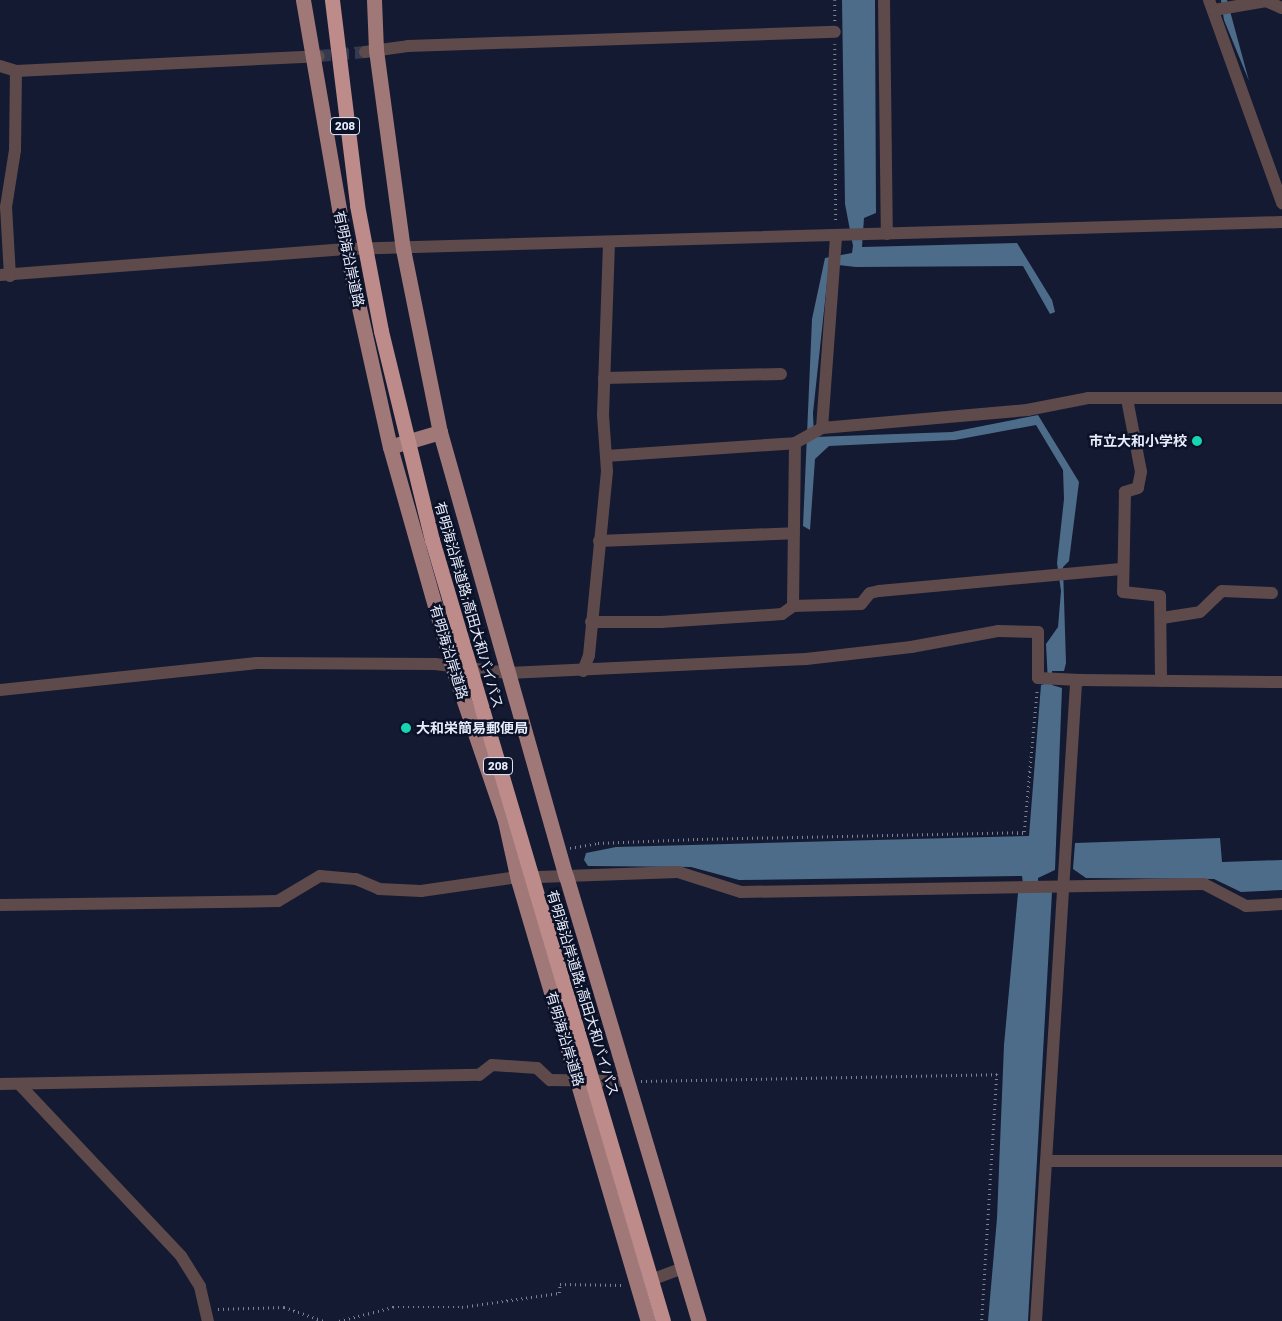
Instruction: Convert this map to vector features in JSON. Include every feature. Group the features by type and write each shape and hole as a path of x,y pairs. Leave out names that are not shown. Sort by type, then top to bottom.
{"highway":[{"name":"有明海沿岸道路;高田大和バイパス","path":"332,0 336,47 357,205 381,331 432,540 664,1321"},
{"path":"336,47 337,0"}],"main road":[{"name":"有明海沿岸道路","path":"303,0 315,56 346,249 390,447 452,666 504,821 518,880 648,1321"},
{"path":"374,0 370,51 403,249 440,432 566,876 699,1321"},
{"path":"390,447 440,432"}],"street":[{"path":"884,0 887,234"},
{"path":"1282,8 1266,0 1211,5 1282,203"},
{"path":"370,51 408,46 835,32"},
{"path":"0,66 16,71 315,56"},
{"path":"16,71 15,150 3,207 5,280 346,249 836,237 1282,222"},
{"path":"822,428 836,237"},
{"path":"583,671 589,655 606,456 604,378 608,242"},
{"path":"604,378 781,374"},
{"path":"606,456 794,443 822,428 1027,410 1088,398 1282,398"},
{"path":"1127,399 1141,472 1138,488 1125,492 1121,569 1123,592 1160,596 1162,681"},
{"path":"794,443 794,606"},
{"path":"599,541 794,533"},
{"path":"591,622 662,622 769,616 782,614 794,606 861,604 870,593 879,591 1121,569"},
{"path":"1162,618 1200,612 1222,591 1272,593"},
{"path":"0,690 257,663 452,666 508,673 583,671 806,659 911,647 998,631 1038,632 1038,678 1282,682"},
{"path":"1036,1321 1074,692 1080,680"},
{"path":"0,904 278,901 320,876 356,879 379,889 397,891 442,889 512,878 518,880 566,876 678,872 741,892 1204,884 1246,906 1282,904"},
{"path":"0,1084 479,1075 492,1065 537,1068 550,1080 628,1081"},
{"path":"19,1084 181,1256 192,1271 208,1315"},
{"path":"1047,1160 1282,1161"},
{"path":"637,1285 683,1268"}],"path":[{"path":"835,0 836,237"},
{"path":"559,851 598,843 687,839 1024,832 1038,678"},
{"path":"628,1081 997,1074 982,1321"},
{"path":"339,1321 392,1307 462,1307 559,1293 560,1284 637,1285"},
{"path":"208,1315 284,1307 324,1321"}],"water":[{"path":"842,0 875,0 876,213 864,218 862,247 1017,243 1052,300 1055,312 1050,314 1023,266 856,267 829,264 813,413 814,437 952,432 1038,415 1079,482 1069,561 1063,567 1066,663 1064,671 1052,671 1052,685 1062,688 1055,870 1038,878 1038,888 1052,892 1028,1321 988,1321 997,1218 1004,1045 1018,893 1024,892 1022,876 739,880 691,867 588,866 584,860 586,853 616,847 1029,836 1041,685 1048,683 1046,644 1058,627 1061,591 1057,563 1064,499 1063,470 1036,425 955,440 829,446 815,459 810,530 803,526 812,319 825,258 852,253 853,246 845,204"},
{"path":"1221,0 1227,0 1249,81 1224,20"},
{"path":"1220,838 1222,862 1282,860 1282,890 1241,892 1214,879 1086,878 1073,869 1075,843"}],"tunnel":[{"path":"319,56 365,52"}],"place":[{"name":"市立大和小学校","path":"1197,441"},
{"name":"大和栄簡易郵便局","path":"406,728"}]}
